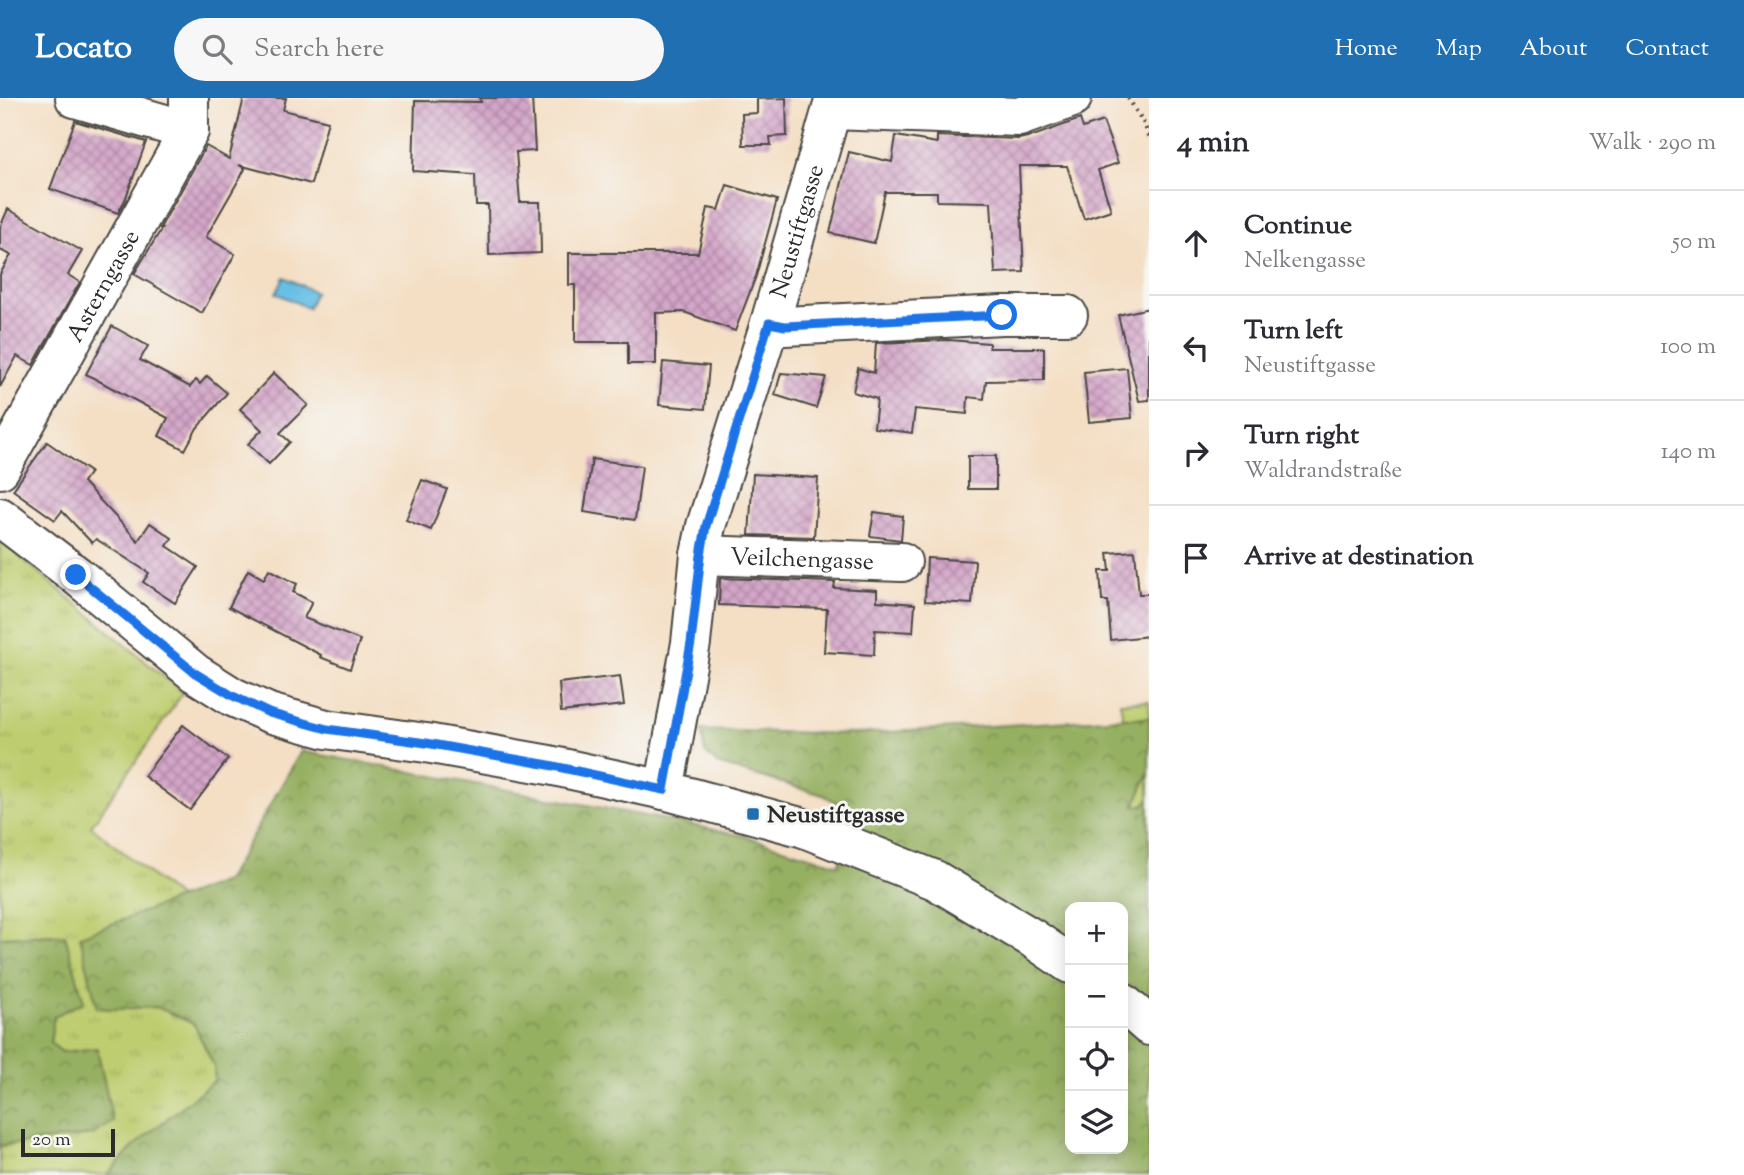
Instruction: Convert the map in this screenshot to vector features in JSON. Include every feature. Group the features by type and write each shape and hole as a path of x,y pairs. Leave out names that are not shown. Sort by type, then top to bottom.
{"street":[{"path":"75,98 189,115"},
{"path":"834,104 1019,117 1072,98"},
{"name":"Neustiftgasse","path":"664,790 691,643 706,526 834,104"},
{"name":"Asterngasse","path":"0,469 189,115"},
{"path":"769,323 785,326 1068,314"},
{"path":"0,517 76,575 195,673 233,696 269,713 327,729 549,765 664,790 804,828 935,880 1032,937 1065,960"},
{"name":"Veilchengasse","path":"701,555 902,562"},
{"path":"1128,1007 1149,1026"}],"path":[{"path":"1128,98 1149,139"}],"green space":[{"path":"0,540 183,693 91,826 179,898 80,937 112,1009 158,1007 194,1024 214,1066 215,1080 135,1145 108,1175 0,1175 0,1146 92,1135 62,1052 50,1043 65,935 0,937"},
{"path":"1149,701 1149,718 1123,718 1120,702"},
{"path":"1149,718 1149,773 1134,806 1144,805 1149,798 1149,1175 108,1175 135,1145 215,1080 214,1066 194,1024 157,1007 97,1008 80,936 227,880 301,751 744,836 839,865 848,809 823,795 717,764 705,752 701,730 855,734"},
{"path":"1149,773 1149,798 1145,805 1134,806"},
{"path":"65,935 84,1002 54,1016 50,1043 62,1052 97,1048 113,1122 92,1135 0,1146 0,937"}],"water":[{"path":"284,277 315,292 308,308 276,293"}],"building":[{"path":"244,98 286,98 283,110 328,121 311,184 239,165 245,169 206,237 235,254 202,313 134,274 206,146 229,159"},
{"path":"480,98 532,98 535,151 516,152 520,202 540,202 541,253 489,255 488,205 476,205 475,175 413,171 415,101 481,102"},
{"path":"786,98 787,136 770,137 771,145 743,145 742,114 757,113 757,99"},
{"path":"1080,119 1083,128 1103,121 1118,163 1098,170 1111,210 1084,219 1067,166 1019,166 1024,272 995,273 991,202 937,201 937,192 885,192 874,243 830,233 849,152 892,162 896,136 937,143 937,136 1019,139"},
{"path":"75,121 146,142 118,213 50,189"},
{"path":"727,185 777,200 756,276 735,331 684,312 656,313 656,364 628,364 628,342 575,342 575,285 569,285 569,253 698,253 708,208 719,210"},
{"path":"8,209 82,251 68,275 80,282 33,365 17,356 0,387 0,274 11,255 0,250 0,227"},
{"path":"1149,308 1149,400 1139,401 1118,315"},
{"path":"112,326 148,346 140,360 190,387 196,380 200,384 207,376 227,393 197,428 185,450 159,436 168,418 86,374"},
{"path":"948,340 989,343 989,348 1044,348 1044,380 986,381 984,399 968,397 967,414 915,409 912,433 874,428 877,399 853,392 858,368 874,373 876,343"},
{"path":"663,362 709,366 705,409 659,405"},
{"path":"1127,368 1132,418 1089,422 1084,372"},
{"path":"274,373 308,405 280,433 290,442 269,464 248,444 262,430 240,409"},
{"path":"781,373 826,377 816,408 775,395"},
{"path":"47,442 90,472 83,482 138,541 150,523 172,538 167,546 198,567 175,603 143,582 149,573 96,539 92,543 62,511 55,520 13,490"},
{"path":"968,456 996,456 996,489 968,489"},
{"path":"592,459 642,466 635,520 584,512"},
{"path":"753,474 818,478 814,537 749,535"},
{"path":"422,480 447,489 431,530 406,520"},
{"path":"874,512 903,516 901,540 870,536"},
{"path":"1135,551 1139,594 1149,594 1149,636 1111,640 1108,601 1102,601 1100,571 1110,571 1108,553"},
{"path":"927,558 975,561 972,604 925,601"},
{"path":"269,569 297,584 293,592 312,602 304,618 360,640 350,669 320,657 321,655 229,607 248,570 264,579"},
{"path":"720,578 835,582 834,588 877,590 877,601 915,604 913,632 875,630 874,655 824,652 827,609 719,605"},
{"path":"620,676 624,705 561,712 559,683"},
{"path":"183,725 228,759 190,810 144,776"}],"place":[{"name":"Neustiftgasse","path":"753,814"}],"route":[{"path":"76,575 195,673 233,696 269,713 327,729 549,765 664,790 691,643 706,526 769,323 785,326 1002,315"}]}
